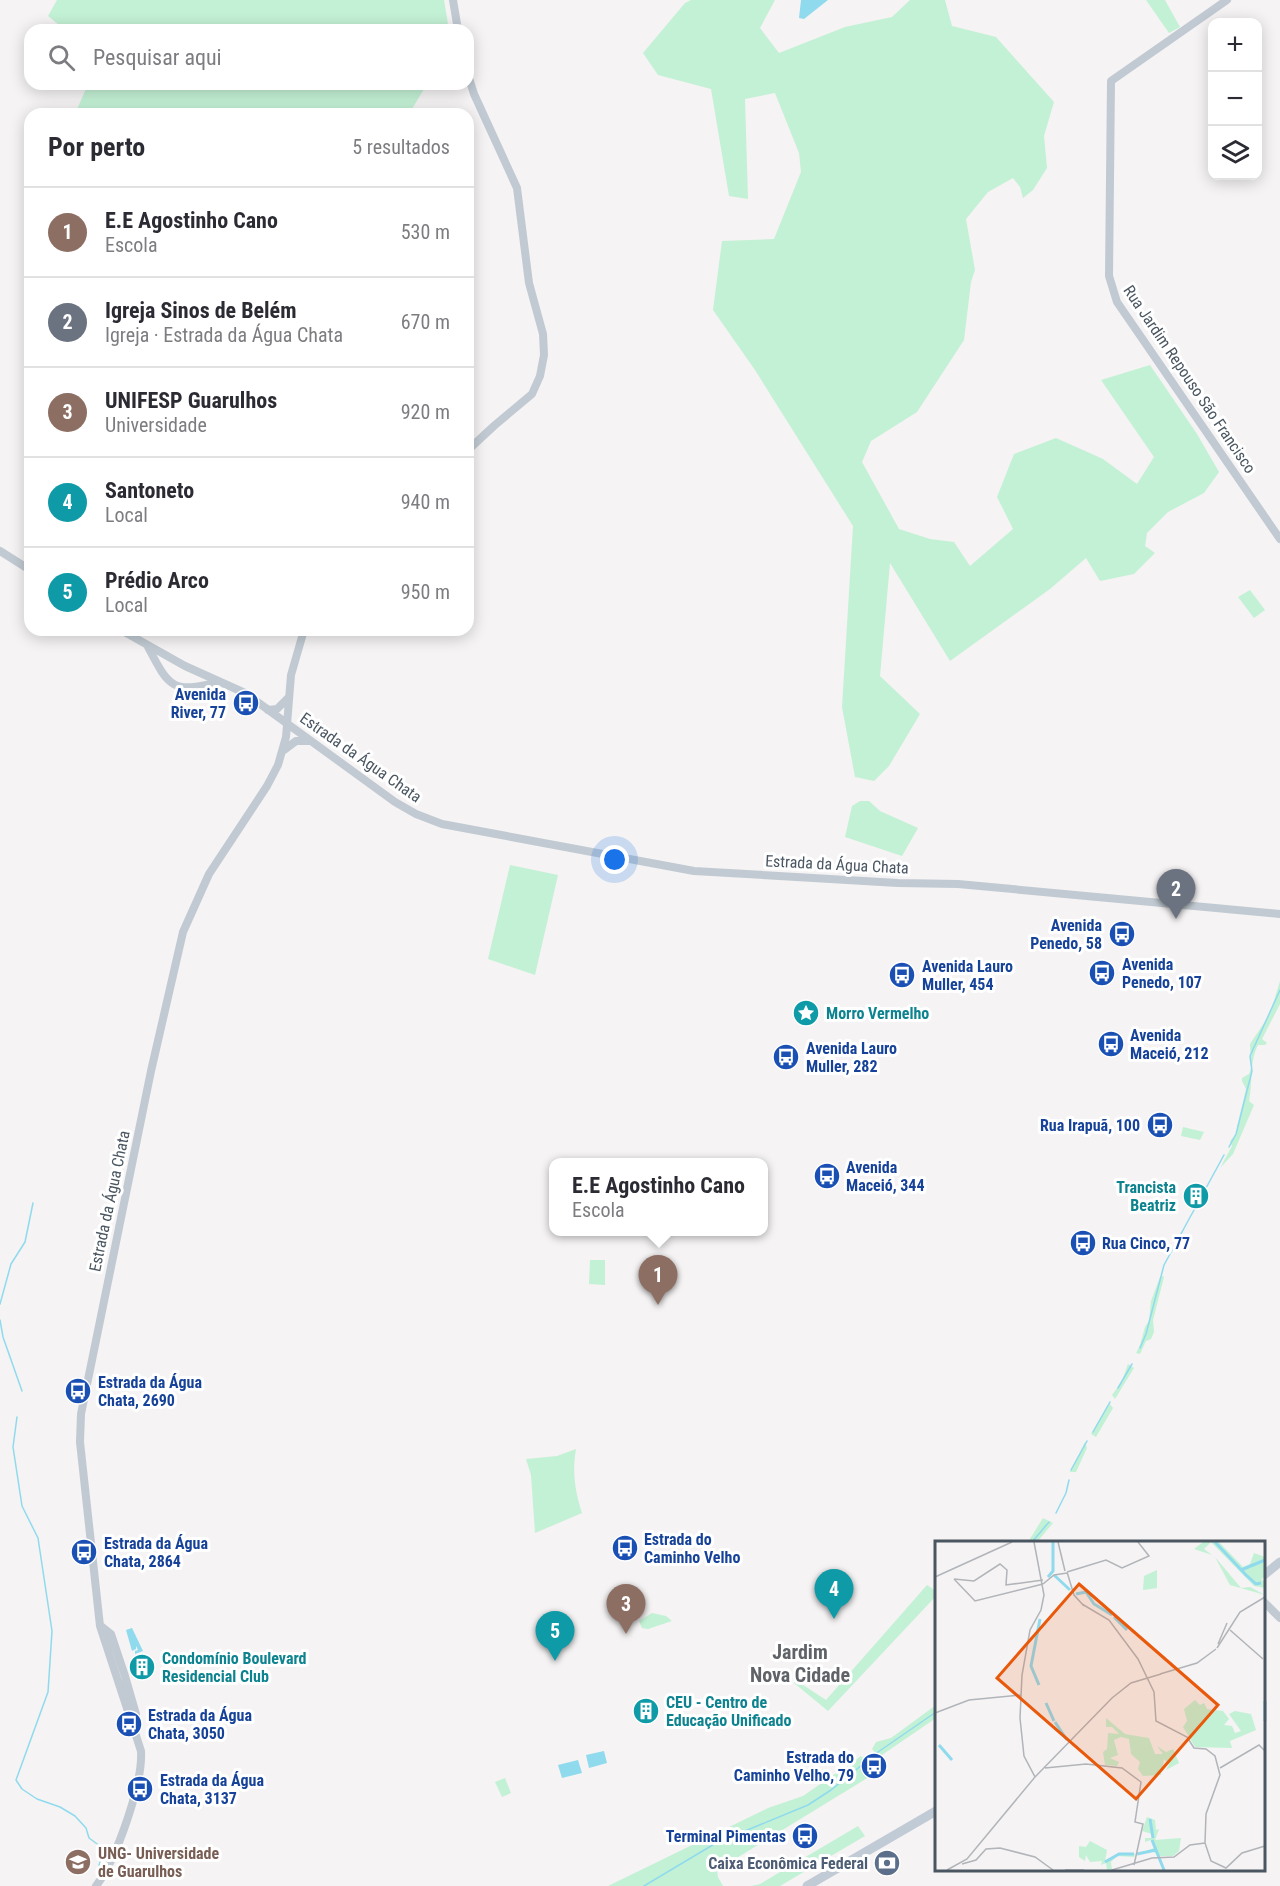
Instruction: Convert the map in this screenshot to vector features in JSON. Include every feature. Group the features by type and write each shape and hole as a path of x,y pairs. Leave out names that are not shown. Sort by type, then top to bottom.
{"main road":[{"path":"1265,1573 1280,1562"},
{"path":"807,1886 935,1812"}],"street":[{"path":"453,0 457,24"},
{"name":"Rua Jardim Repouso São Francisco","path":"1227,0 1111,81 1109,276 1117,302 1280,539"},
{"path":"473,90 517,188 529,283 543,334 544,355 540,376 532,394 474,444"},
{"path":"0,551 24,566"},
{"path":"131,636 148,647 245,693 287,724"},
{"path":"287,724 291,675 302,636"},
{"path":"148,647 166,679 173,685 190,688 219,682"},
{"path":"268,710 278,708 288,698"},
{"name":"Estrada da Água Chata","path":"96,1886 106,1873 114,1855 138,1781 141,1751 100,1626 80,1442 81,1414 148,1082 183,932 209,874 267,786 284,750 287,724 395,802 416,814 442,824 661,865 726,873 958,885 1280,914"},
{"path":"284,750 296,741 311,741"},
{"path":"1265,1604 1280,1618"}],"green space":[{"path":"57,0 444,0 448,24 58,24 48,16"},
{"path":"691,0 775,0 760,28 779,53 845,27 892,17 910,0 945,0 952,26 996,37 1054,102 1044,136 1047,168 1033,190 1023,198 1020,187 1013,178 988,192 966,219 975,270 971,282 964,340 917,412 871,441 862,462 899,529 930,539 954,542 970,566 1013,529 997,497 1014,454 1056,438 1103,459 1137,484 1154,457 1101,380 1150,365 1197,434 1219,472 1204,493 1168,512 1147,533 1145,546 1155,553 1134,574 1100,581 1086,558 1050,589 950,661 890,563 880,676 920,714 889,766 874,781 855,777 842,707 853,526 755,370 713,310 722,241 774,239 801,172 799,153 775,93 745,99 748,199 729,196 711,89 658,75 643,53 685,3"},
{"path":"1146,0 1165,0 1180,27 1169,33"},
{"path":"85,90 423,90 413,108 78,108"},
{"path":"1250,590 1265,610 1254,618 1238,597"},
{"path":"860,801 869,801 880,811 918,828 902,856 845,837 852,806"},
{"path":"510,865 558,875 535,975 488,959"},
{"path":"1280,981 1280,1004 1262,1039 1267,1043 1258,1045 1253,1058 1249,1101 1254,1105 1233,1154 1220,1168 1232,1146 1230,1141 1237,1133 1246,1089 1242,1078 1249,1074 1251,1068 1250,1044 1270,1014"},
{"path":"1183,1127 1204,1132 1200,1140 1181,1136"},
{"path":"590,1260 605,1260 605,1285 589,1284"},
{"path":"1163,1276 1153,1320 1154,1332 1151,1339 1146,1341 1140,1354 1136,1353 1149,1321 1151,1301 1160,1277"},
{"path":"1128,1364 1134,1368 1115,1399 1112,1395 1122,1381"},
{"path":"1109,1403 1113,1408 1096,1437 1091,1434"},
{"path":"1085,1442 1087,1448 1076,1472 1070,1472"},
{"path":"576,1449 575,1481 582,1513 535,1533 531,1475 526,1459 557,1456"},
{"path":"1043,1518 1053,1523 1038,1541 1029,1541"},
{"path":"927,1585 935,1590 935,1597 828,1711 794,1683 794,1679 826,1700"},
{"path":"652,1613 666,1616 672,1621 648,1629 642,1628 639,1621"},
{"path":"935,1706 935,1719 879,1757 872,1749 876,1742 891,1738"},
{"path":"861,1756 873,1768 869,1777 717,1870 723,1886 608,1886 768,1808 803,1796"},
{"path":"505,1778 511,1793 502,1797 495,1782"},
{"path":"858,1826 865,1836 780,1886 751,1886 760,1884"}],"water":[{"path":"801,0 828,0 804,19 799,18"},
{"path":"132,1628 143,1651 135,1654 138,1650 136,1646 136,1649 132,1651 126,1630"},
{"path":"604,1751 607,1763 589,1768 586,1755"},
{"path":"578,1760 582,1773 562,1778 558,1765"}],"waterway":[{"path":"1229,1147 1236,1134 1252,1071 1250,1056 1280,990"},
{"path":"1140,1348 1146,1334 1164,1265 1224,1155"},
{"path":"0,1304 11,1264 25,1242 33,1203"},
{"path":"0,1320 3,1337 22,1391"},
{"path":"1118,1388 1132,1364"},
{"path":"1093,1432 1110,1402"},
{"path":"17,1417 13,1447 22,1506 38,1538 52,1631 48,1692 16,1780 22,1789 37,1799 60,1807 75,1816 86,1828 89,1838 104,1849 97,1872"},
{"path":"1071,1470 1087,1441"},
{"path":"1056,1513 1066,1493 1069,1480"},
{"path":"1033,1541 1049,1522"},
{"path":"644,1886 716,1843 808,1805 935,1713"}],"place":[{"name":"Avenida River, 77","path":"246,703"},
{"name":"Igreja Sinos de Belém","path":"1176,919"},
{"name":"Avenida Penedo, 58","path":"1122,934"},
{"name":"Avenida Penedo, 107","path":"1102,973"},
{"name":"Avenida Lauro Muller, 454","path":"902,975"},
{"name":"Morro Vermelho","path":"806,1013"},
{"name":"Avenida Maceió, 212","path":"1111,1044"},
{"name":"Avenida Lauro Muller, 282","path":"786,1057"},
{"name":"Rua Irapuã, 100","path":"1160,1125"},
{"name":"Avenida Maceió, 344","path":"827,1176"},
{"name":"Trancista Beatriz","path":"1196,1196"},
{"name":"Rua Cinco, 77","path":"1083,1243"},
{"name":"E.E Agostinho Cano","path":"658,1305"},
{"name":"Estrada da Água Chata, 2690","path":"78,1391"},
{"name":"Estrada do Caminho Velho","path":"625,1548"},
{"name":"Estrada da Água Chata, 2864","path":"84,1552"},
{"name":"Santoneto","path":"834,1619"},
{"name":"UNIFESP Guarulhos","path":"626,1634"},
{"name":"Prédio Arco","path":"555,1661"},
{"name":"Condomínio Boulevard Residencial Club","path":"142,1667"},
{"name":"CEU - Centro de Educação Unificado","path":"646,1711"},
{"name":"Estrada da Água Chata, 3050","path":"129,1724"},
{"name":"Estrada do Caminho Velho, 79","path":"874,1766"},
{"name":"Estrada da Água Chata, 3137","path":"140,1789"},
{"name":"Terminal Pimentas","path":"805,1836"},
{"name":"UNG- Universidade de Guarulhos","path":"78,1862"},
{"name":"Caixa Econômica Federal","path":"887,1863"}],"district":[{"name":"Jardim Nova Cidade","path":"800,1664"}]}
